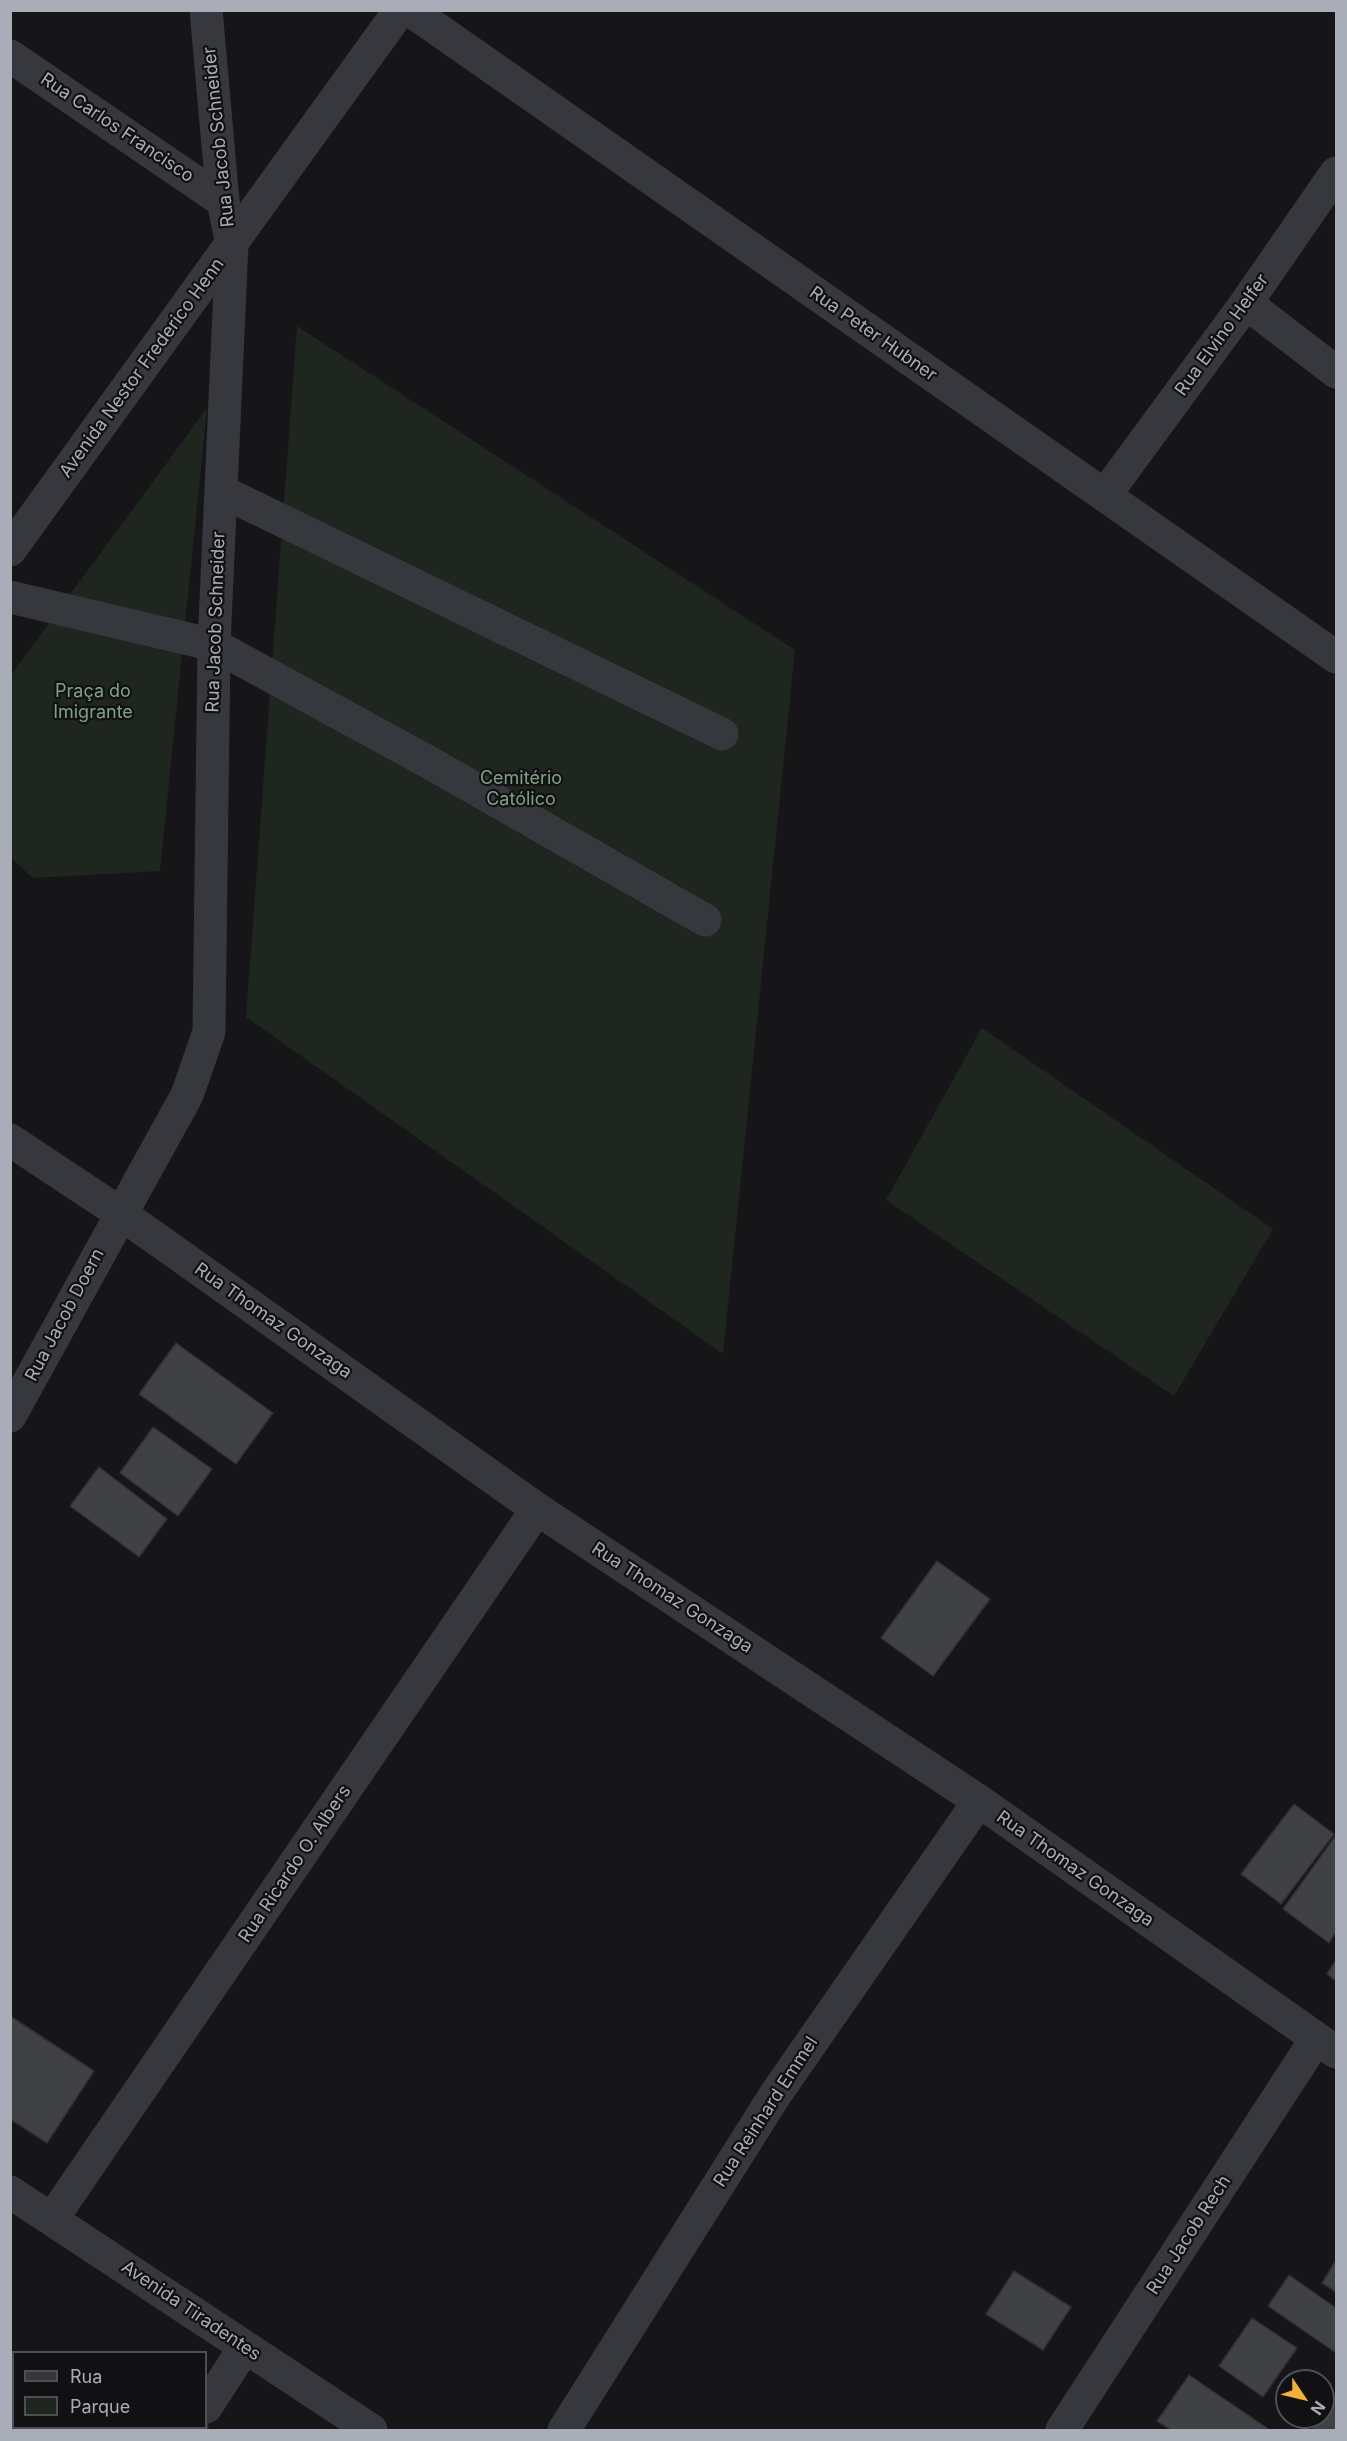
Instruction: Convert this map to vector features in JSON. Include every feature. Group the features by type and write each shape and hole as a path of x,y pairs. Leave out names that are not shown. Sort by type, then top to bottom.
{"street":[{"name":"Rua Jacob Schneider","path":"120,1213 187,1095 209,1032 214,645 232,244 223,201 206,10"},
{"name":"Avenida Nestor Frederico Henn","path":"10,550 400,10"},
{"name":"Rua Peter Hubner","path":"410,10 1336,657"},
{"name":"Rua Carlos Francisco","path":"10,56 223,201"},
{"name":"Rua Elvino Helfer","path":"1105,495 1246,303 1336,173"},
{"path":"1246,303 1336,372"},
{"path":"221,491 722,734"},
{"path":"10,597 214,645 442,770 705,920"},
{"name":"Rua Thomaz Gonzaga","path":"10,1140 120,1213 537,1509 979,1801 1326,2045"},
{"name":"Rua Jacob Doern","path":"10,1416 120,1213"},
{"name":"Rua Ricardo O. Albers","path":"52,2219 537,1509"},
{"name":"Rua Reinhard Emmel","path":"564,2430 775,2095 979,1801"},
{"name":"Rua Jacob Rech","path":"1062,2430 1326,2045"},
{"name":"Avenida Tiradentes","path":"10,2192 371,2430"},
{"path":"207,2405 245,2347"}],"green space":[{"name":"Cemitério Católico","path":"297,326 795,650 723,1354 246,1017"},
{"name":"Praça do Imigrante","path":"207,408 160,871 33,878 11,858 11,675"},
{"path":"982,1028 1273,1229 1174,1396 886,1200"}],"building":[{"path":"176,1343 273,1413 236,1464 139,1394"},
{"path":"153,1427 212,1469 178,1516 120,1473"},
{"path":"99,1467 167,1519 139,1557 70,1506"},
{"path":"937,1561 990,1599 933,1676 881,1638"},
{"path":"1294,1804 1334,1834 1281,1904 1241,1874"},
{"path":"1336,1835 1336,1932 1329,1943 1283,1909"},
{"path":"1336,1960 1336,1981 1327,1974"},
{"path":"10,2016 94,2071 47,2143 10,2119"},
{"path":"1336,2260 1336,2292 1322,2283"},
{"path":"1014,2271 1071,2307 1043,2350 986,2314"},
{"path":"1289,2275 1336,2308 1336,2353 1268,2306"},
{"path":"1252,2318 1297,2348 1282,2369 1275,2369 1275,2380 1263,2397 1219,2366"},
{"path":"1189,2375 1270,2430 1171,2430 1157,2421"},
{"path":"1336,2396 1336,2430 1312,2430 1335,2429"}]}
